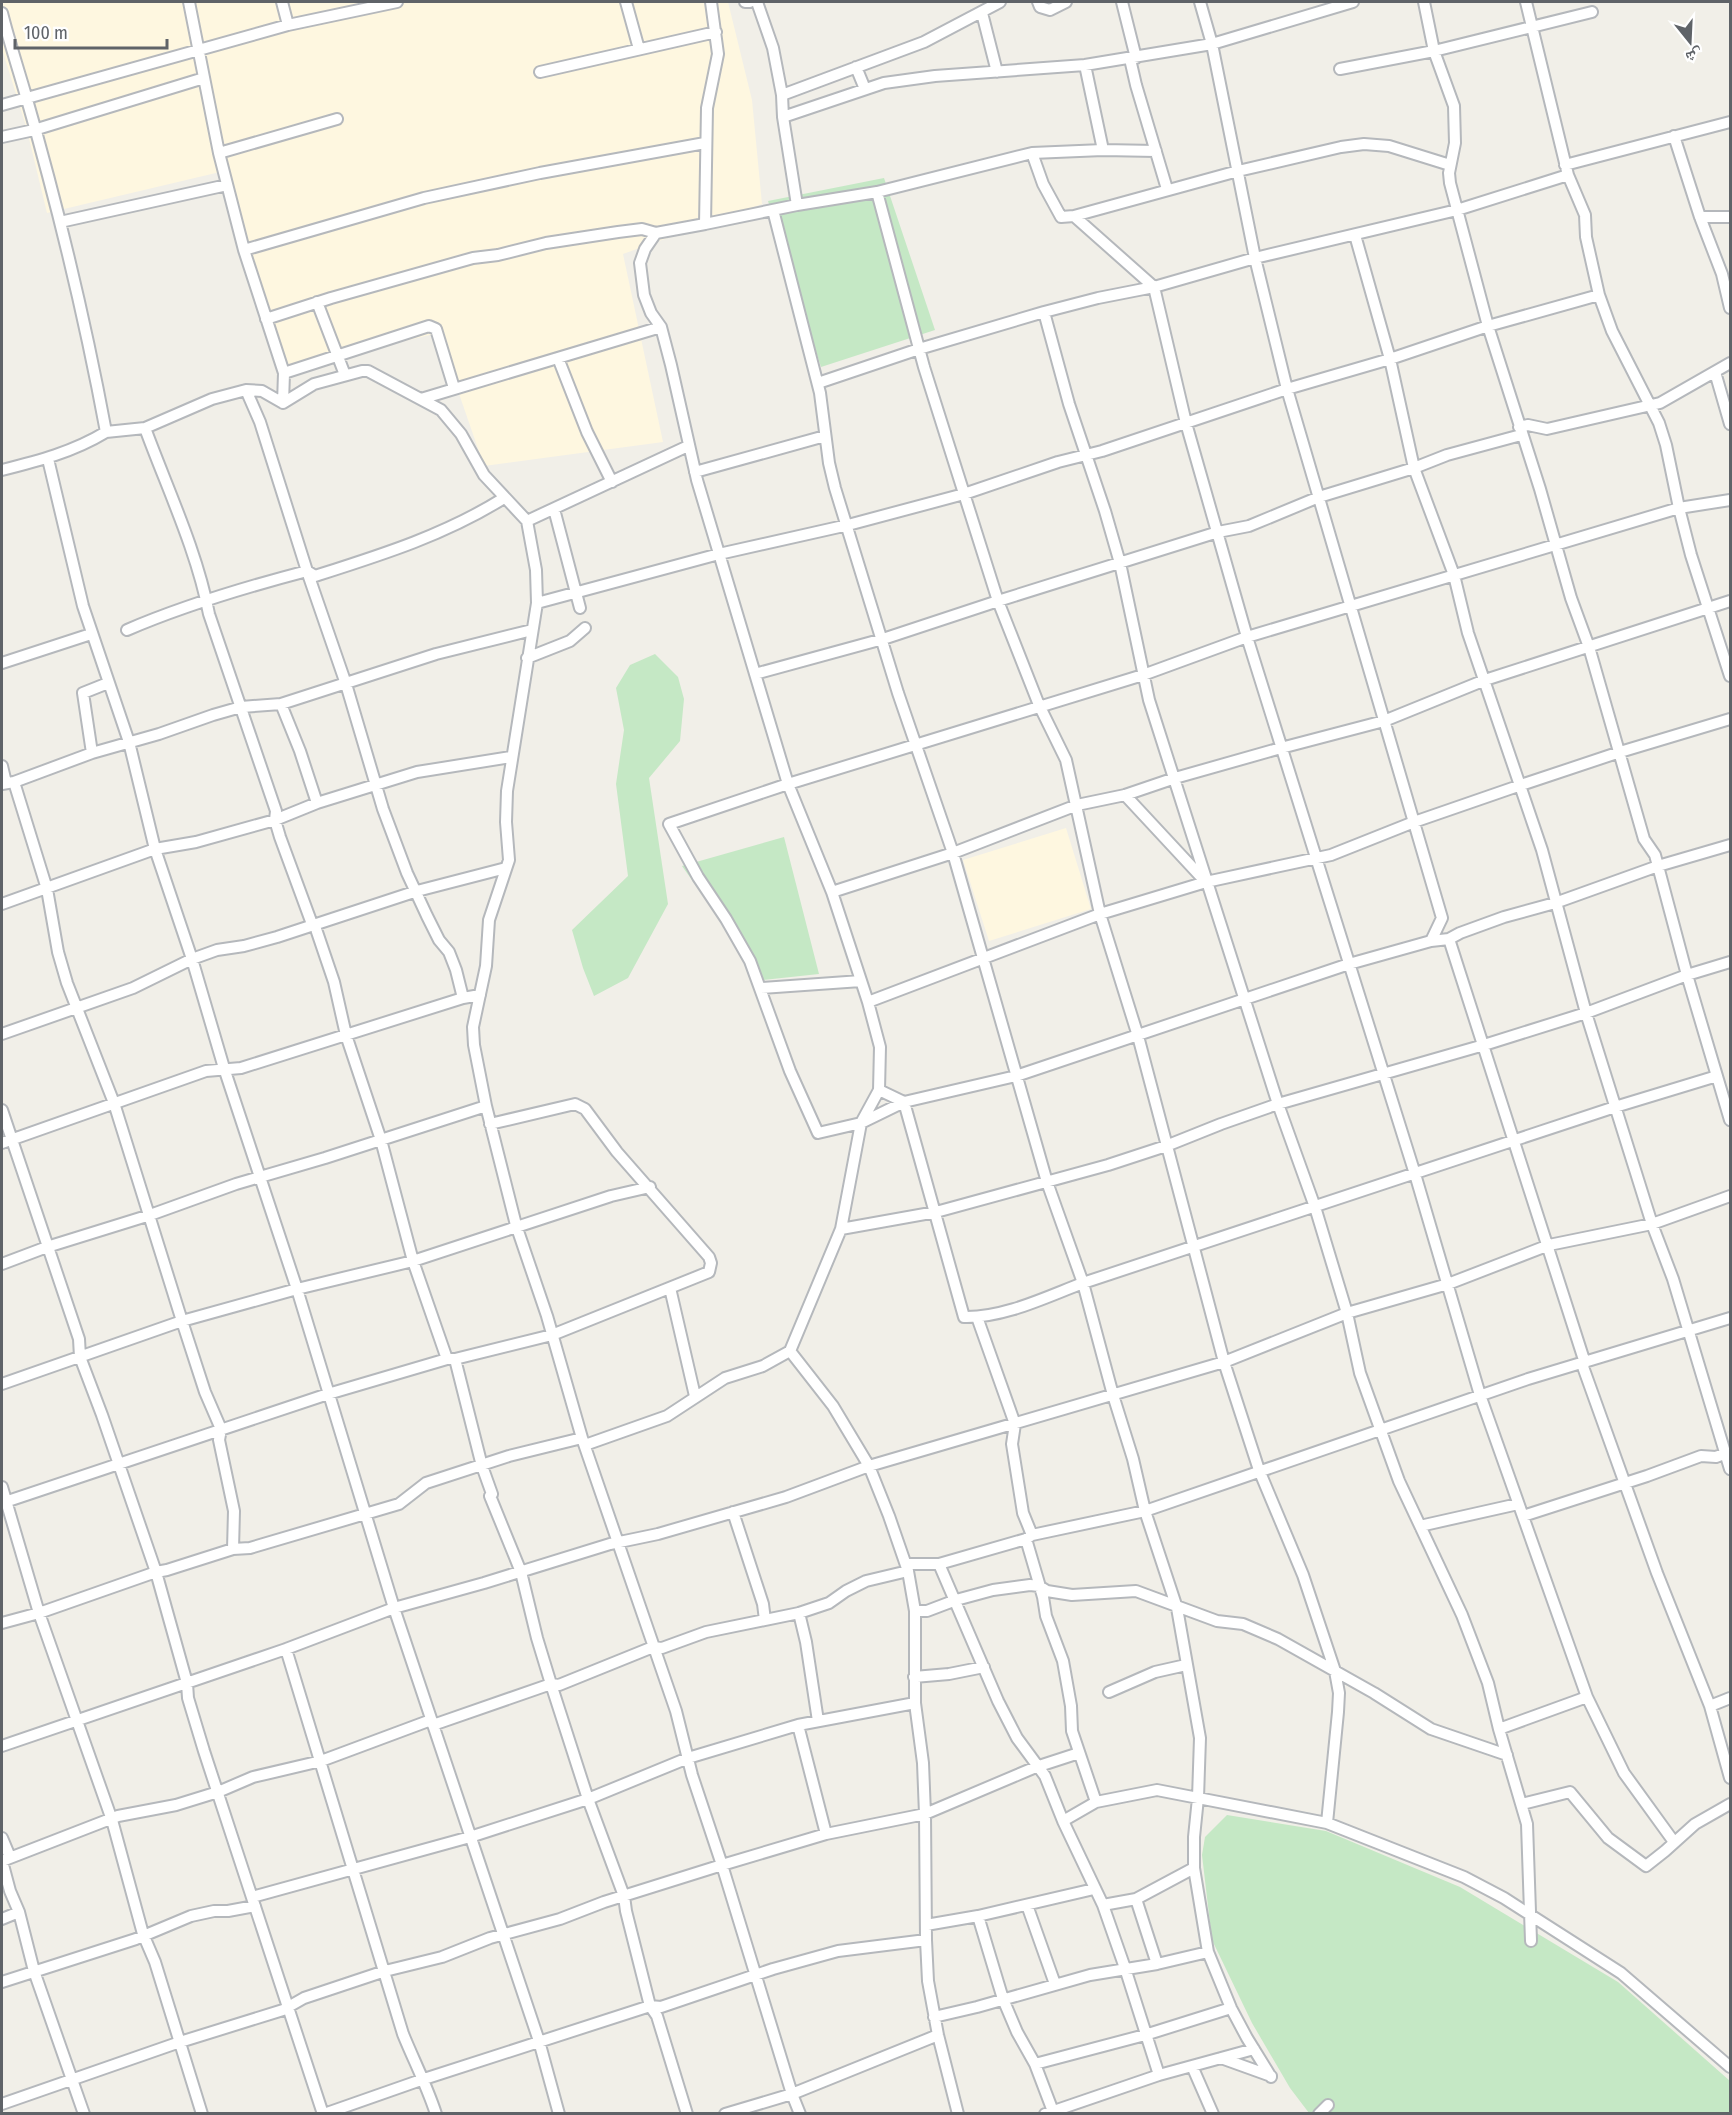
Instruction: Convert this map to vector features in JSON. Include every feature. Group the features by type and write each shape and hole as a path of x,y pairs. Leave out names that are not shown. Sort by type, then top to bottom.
{"street":[{"path":"189,2 227,185 244,250 284,373 283,403"},
{"path":"282,2 288,25"},
{"path":"2,105 288,25 397,2"},
{"path":"626,2 639,49"},
{"path":"705,224 707,108 718,54 711,2"},
{"path":"745,2 750,2"},
{"path":"757,2 772,48 782,95 783,117 797,205"},
{"path":"782,95 933,39 982,13 996,2"},
{"path":"1038,2 1040,7 1050,9 1066,2"},
{"path":"1122,2 1136,86 1167,189"},
{"path":"1200,2 1212,44 1255,258 1287,389 1442,918 1431,941"},
{"path":"783,117 884,83 935,76 1085,65 1133,58 1212,44 1353,2"},
{"path":"1424,2 1434,51 1454,106 1455,143 1450,165 1450,183 1488,326 1555,545 1589,647 1644,839 1655,855 1687,975 1722,1081 1731,1120"},
{"path":"1526,2 1567,170 1585,215 1586,237 1599,295 1612,331 1651,405 1666,445 1679,508 1708,608 1731,676"},
{"path":"1340,69 1434,51 1592,12"},
{"path":"2,13 4,38 27,97 60,222 93,363 106,432"},
{"path":"982,13 997,72"},
{"path":"540,72 716,32"},
{"path":"1085,65 1103,150"},
{"path":"856,67 865,89"},
{"path":"2,137 34,130 204,78"},
{"path":"219,153 337,119"},
{"path":"818,383 919,349 1044,312 1154,287 1255,258 1457,210 1567,170 1674,136 1731,122"},
{"path":"1674,136 1700,217 1722,274 1731,308"},
{"path":"244,250 424,198 540,173 705,143"},
{"path":"1032,153 1043,184 1061,216 1074,216 1167,189 1341,147 1364,144 1389,146 1450,165"},
{"path":"266,319 317,302 468,260 546,243 642,229 656,233 705,224 797,205 877,192 1032,153 1103,150 1156,151"},
{"path":"60,222 227,185"},
{"path":"877,192 919,349 998,600 1039,705 1066,760 1100,914 1138,1036 1224,1362 1259,1470 1303,1575 1335,1671 1338,1712 1327,1823"},
{"path":"773,210 818,383 832,474 916,746 953,854 1047,1182 1083,1283 1133,1459 1145,1510 1177,1608 1200,1738 1194,1868 1208,1952 1232,2008 1271,2077 1220,2058"},
{"path":"1074,216 1154,287 1186,423 1247,637 1415,1174 1480,1395 1587,1698 1624,1773 1674,1842"},
{"path":"1700,217 1731,217"},
{"path":"2,1623 39,1613 156,1572 233,1549 250,1548 399,1504 426,1484 509,1456 584,1442 667,1416 725,1378 763,1366 790,1351 841,1229 861,1123 879,1090 880,1047 868,1002 832,892 788,784 695,472 661,327 651,313 644,295 640,263 645,249 656,233"},
{"path":"1355,235 1390,359 1414,468 1454,575 1462,615 1542,850 1586,1013 1652,1224 1673,1279 1731,1469"},
{"path":"537,603 719,554 848,525 964,494 1488,326 1599,295"},
{"path":"317,302 345,375"},
{"path":"1044,312 1069,404 1105,511 1119,563 1149,700 1278,1104 1315,1207 1347,1313 1360,1373 1399,1481 1468,1629 1488,1683 1528,1833 1531,1941"},
{"path":"284,373 429,326 434,327 454,388"},
{"path":"421,399 661,327"},
{"path":"558,358 587,432 612,482"},
{"path":"755,674 883,639 998,600 1218,532 1249,526 1318,497 1414,468 1520,431 1528,426 1547,429 1651,405 1673,397 1731,363"},
{"path":"283,403 314,384 362,371 374,373 441,410 461,434 484,475 527,520 536,570 537,603 511,757 506,822 509,860 489,920 486,966 473,1028 474,1045 490,1124 516,1226 547,1316 584,1442 676,1711 692,1775 800,2114"},
{"path":"1715,372 1731,424"},
{"path":"2,470 48,459 91,441 106,432 145,428 212,399 246,390 262,391 283,403"},
{"path":"246,390 260,422 307,571 346,684 383,809 407,873 456,970 463,998"},
{"path":"145,428 181,522 209,614 276,811 276,820 334,982 346,1035 381,1140 413,1260 451,1359 492,1494 490,1496 521,1572 551,1684 588,1799 624,1896 651,2006 657,2016 687,2114"},
{"path":"695,472 825,436"},
{"path":"527,520 688,446"},
{"path":"48,459 91,634 129,742 155,849 297,1289 394,1608 539,2041 559,2114"},
{"path":"127,630 206,601 307,571 315,576 409,545 449,528 504,498"},
{"path":"1731,500 1679,508 1247,637 1143,675 1039,705 669,824 698,877 738,938 761,988 790,1071 818,1133 861,1123 904,1101 1016,1076 1349,964 1431,941 1449,939 1504,917 1555,903 1658,866 1731,845"},
{"path":"554,509 580,609"},
{"path":"832,892 953,854 1077,805 1125,795 1175,778 1384,721 1485,681 1731,601"},
{"path":"527,658 570,641 585,628"},
{"path":"7,783 92,753 241,707 281,704 436,654 532,630"},
{"path":"2,663 91,634"},
{"path":"92,753 83,693 108,683"},
{"path":"281,704 317,803"},
{"path":"868,1002 1100,914 1206,882 1331,855 1414,822 1521,785 1731,719"},
{"path":"2,904 155,849 196,842 276,820 317,803 417,772 511,757"},
{"path":"2,766 47,889 58,952 67,983 114,1103 205,1392 221,1429 219,1440 234,1511 233,1549"},
{"path":"1125,795 1206,882"},
{"path":"2,1034 133,988 192,959 217,950 244,946 277,937 417,891 506,868"},
{"path":"1449,939 1549,1245 1584,1363 1657,1573 1710,1706 1731,1778"},
{"path":"841,1229 936,1212 1047,1182 1166,1146 1278,1104 1586,1013 1687,975 1731,962"},
{"path":"761,988 861,981"},
{"path":"7,1141 206,1071 241,1068 463,998 480,995"},
{"path":"904,1101 964,1317 977,1317 1018,1307 1083,1283 1516,1142 1615,1107 1722,1081"},
{"path":"879,1090 904,1101"},
{"path":"4,1503 328,1394 451,1359 552,1335 709,1272 711,1263 709,1257 617,1152 585,1109 577,1104 490,1124"},
{"path":"2,1264 236,1184 486,1106"},
{"path":"2,1110 7,1141 79,1339 80,1357 156,1572 187,1683 191,1708 324,2114 421,2079 539,2041 651,2006 661,2007 755,1975 838,1951 926,1940"},
{"path":"2,1384 182,1321 413,1260 611,1196 650,1188"},
{"path":"2,1746 286,1649 394,1608 610,1544 620,1544 786,1497 869,1466 1224,1362 1347,1313 1448,1284 1549,1245 1652,1224 1731,1196"},
{"path":"670,1288 695,1396"},
{"path":"977,1317 1015,1424 1012,1444 1023,1514 1046,1616 1063,1661 1071,1707 1072,1731 1096,1802"},
{"path":"4,1860 118,1816 176,1805 218,1792 253,1777 321,1761 551,1684 559,1685 653,1647 662,1648 706,1632 800,1613 829,1603 866,1581 907,1568 939,1564 1029,1537 1145,1510 1480,1395 1731,1318"},
{"path":"790,1351 833,1406 869,1466 907,1568 915,1611 914,1677 925,1814 928,1981 938,2035 958,2114"},
{"path":"1523,1516 1701,1456 1716,1457 1726,1453"},
{"path":"2,1487 4,1503 39,1613 112,1820 143,1934 155,1962 202,2114"},
{"path":"1420,1526 1518,1504"},
{"path":"733,1512 763,1604 765,1620"},
{"path":"939,1564 998,1701 1017,1738 1036,1767 1045,1776 1063,1821 1103,1905 1159,2075"},
{"path":"915,1611 927,1611 993,1590 1030,1585 1039,1586 1047,1591 1072,1595 1136,1591 1217,1621 1243,1624 1278,1639 1431,1729 1507,1755"},
{"path":"800,1613 818,1721"},
{"path":"286,1649 403,2034 421,2079 428,2089 436,2114"},
{"path":"1109,1692 1155,1672 1186,1665"},
{"path":"914,1677 949,1674 984,1667"},
{"path":"1499,1729 1587,1698"},
{"path":"1710,1706 1731,1698"},
{"path":"2,1982 136,1939 143,1934 191,1917 214,1911 228,1911 352,1869 470,1837 588,1799 688,1758 798,1725 915,1703"},
{"path":"798,1725 826,1834"},
{"path":"2,2104 180,2042 283,2010 304,1998 385,1971 442,1957 722,1864 826,1834 925,1814 1036,1767 1079,1753"},
{"path":"1063,1821 1096,1802 1157,1790 1327,1823 1464,1877 1504,1898 1621,1973 1731,2067"},
{"path":"1522,1804 1570,1791 1608,1838 1643,1866 1648,1865 1695,1824 1731,1804"},
{"path":"2,1839 10,1891 20,1912 34,1971 84,2114"},
{"path":"1103,1905 1136,1899 1194,1868"},
{"path":"926,1925 978,1916 1094,1889"},
{"path":"1136,1899 1157,1964"},
{"path":"1028,1905 1054,1984"},
{"path":"2,1919 20,1912"},
{"path":"978,1916 1003,1999 1017,2032 1035,2064 1050,2113 1159,2075 1254,2049"},
{"path":"934,2017 1054,1984 1208,1952"},
{"path":"1035,2064 1146,2035 1232,2008"},
{"path":"725,2114 792,2094 938,2035"},
{"path":"1721,2058 1731,2049"},
{"path":"1192,2066 1213,2114"},
{"path":"1320,2114 1328,2104"}],"shaded area":[{"path":"2,2 728,2 752,100 762,204 623,254 663,442 484,466 438,333 290,369 220,172 47,213 26,126 2,49"},
{"path":"1066,828 1091,909 989,941 963,860"}],"green space":[{"path":"884,178 935,330 821,367 768,201"},
{"path":"655,654 678,677 684,699 680,741 649,778 668,904 628,978 594,996 572,930 628,876 616,784 624,730 616,688 630,665"},
{"path":"784,837 819,974 763,980 682,866"},
{"path":"1227,1815 1326,1831 1460,1887 1618,1982 1730,2081 1730,2113 1309,2113 1290,2088 1252,2023 1212,1940 1202,1855 1205,1837"}]}
